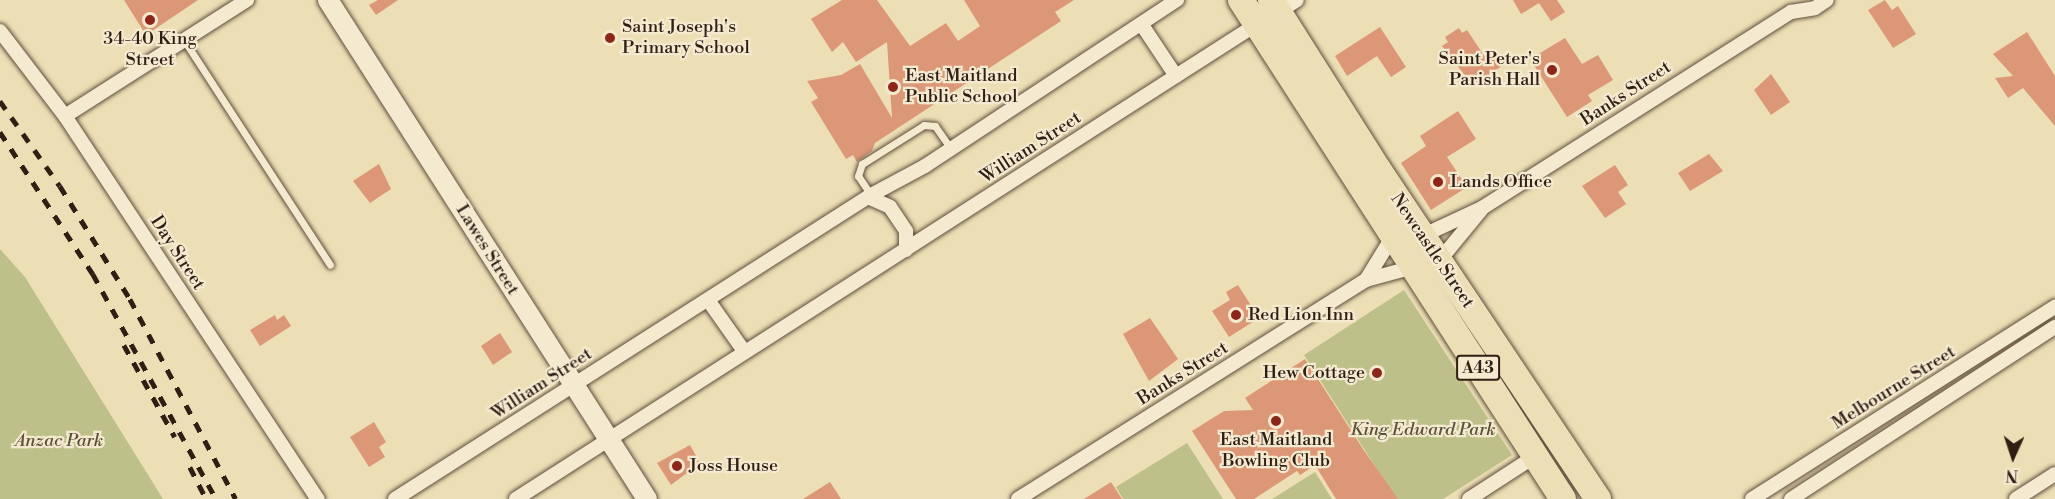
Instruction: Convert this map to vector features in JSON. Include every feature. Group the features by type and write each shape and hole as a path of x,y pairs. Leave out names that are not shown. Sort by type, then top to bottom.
{"highway":[{"name":"Newcastle Street","path":"1241,0 1276,9 1422,236 1598,499"},
{"name":"Newcastle Street","path":"1276,9 1394,236 1563,499"},
{"path":"1413,267 1422,236"}],"main road":[{"name":"Lawes Street","path":"328,0 648,499"}],"street":[{"path":"65,116 247,0"},
{"name":"William Street","path":"394,499 870,196 951,148 1177,0"},
{"name":"Banks Street","path":"1422,236 1482,208 1791,12 1800,0"},
{"name":"Banks Street","path":"1791,12 1815,8 1827,0"},
{"name":"William Street","path":"516,499 1176,76 1276,9"},
{"path":"1142,25 1176,76"},
{"name":"Day Street","path":"0,31 65,116 318,499"},
{"path":"870,196 891,207 906,231 906,250"},
{"name":"Banks Street","path":"1439,261 1482,208"},
{"name":"Banks Street","path":"1366,280 1394,236"},
{"name":"Banks Street","path":"1018,499 1366,280 1413,267"},
{"path":"708,300 744,351"},
{"name":"Melbourne Street","path":"1752,499 2049,311"},
{"name":"Melbourne Street","path":"1791,499 2054,331"},
{"path":"1469,499 1534,457"},
{"path":"2016,499 2055,474"}],"lane":[{"path":"184,40 330,265"},
{"path":"870,196 858,176 862,164 924,125 935,126 951,148"},
{"path":"2049,311 2054,331"}],"green space":[{"name":"Anzac Park","path":"0,249 25,277 163,499 0,499"},
{"name":"King Edward Park","path":"1404,290 1512,455 1443,499 1396,499 1304,355"},
{"path":"1187,443 1223,499 1123,499 1116,487"},
{"path":"1315,472 1332,499 1272,499"}],"building":[{"name":"34-40 King Street","path":"124,0 198,0 146,35"},
{"path":"378,0 398,0 376,15 369,5"},
{"path":"842,0 877,0 910,46 946,23 958,41 980,26 964,0 1074,0 1055,12 1061,21 875,143 872,151 857,162 853,155 846,159 811,102 818,98 807,81 841,75 860,64 892,118 887,42 856,62 843,42 832,52 811,19"},
{"path":"1513,0 1557,0 1565,12 1551,21 1539,3 1521,14"},
{"path":"1885,0 1892,10 1898,6 1916,34 1893,48 1868,10"},
{"path":"1380,27 1406,67 1391,77 1377,56 1347,76 1335,56"},
{"path":"1459,28 1462,33 1467,30 1487,60 1496,54 1503,65 1473,86 1442,46 1448,42 1445,37"},
{"path":"2027,32 2055,76 2055,126 2023,88 2008,98 1995,78 2013,76 1993,54"},
{"name":"Saint Peter's Parish Hall","path":"1565,38 1582,64 1598,55 1613,80 1588,95 1592,101 1567,117 1530,59"},
{"path":"1771,74 1790,102 1771,115 1754,90"},
{"path":"1458,111 1476,139 1447,157 1467,187 1431,210 1401,163 1426,146 1420,136"},
{"path":"1709,154 1723,171 1690,191 1678,173"},
{"path":"379,164 391,189 370,203 353,181"},
{"path":"1615,165 1628,185 1618,192 1626,204 1605,218 1582,186"},
{"name":"Red Lion Inn","path":"1238,285 1259,318 1229,337 1212,311 1230,300 1226,292"},
{"path":"275,315 277,320 284,315 291,326 260,346 250,330"},
{"path":"1150,318 1178,359 1149,381 1123,334"},
{"path":"500,333 512,352 493,365 481,346"},
{"name":"East Maitland Bowling Club","path":"1305,359 1398,499 1336,499 1315,465 1300,475 1297,471 1254,499 1236,499 1192,431 1224,411 1253,410 1245,398"},
{"name":"Hew Cottage","path":"1379,364 1386,375 1374,382 1368,371"},
{"path":"374,422 386,442 379,447 385,457 369,467 350,437"},
{"name":"Joss House","path":"690,445 700,463 671,485 657,463"},
{"path":"830,482 841,499 803,499"},
{"path":"1111,482 1122,499 1084,499"}],"railway":[{"path":"0,101 60,186 130,299 236,499"},
{"path":"0,132 93,274 216,499"},
{"path":"124,345 175,437"},
{"path":"190,467 206,499"}],"place":[{"name":"34-40 King Street","path":"150,20"},
{"name":"Saint Joseph's Primary School","path":"610,38"},
{"name":"Saint Peter's Parish Hall","path":"1552,70"},
{"name":"East Maitland Public School","path":"893,87"},
{"name":"Lands Office","path":"1438,182"},
{"name":"Red Lion Inn","path":"1236,315"},
{"name":"Hew Cottage","path":"1377,373"},
{"name":"East Maitland Bowling Club","path":"1276,421"},
{"name":"Joss House","path":"677,466"}]}
